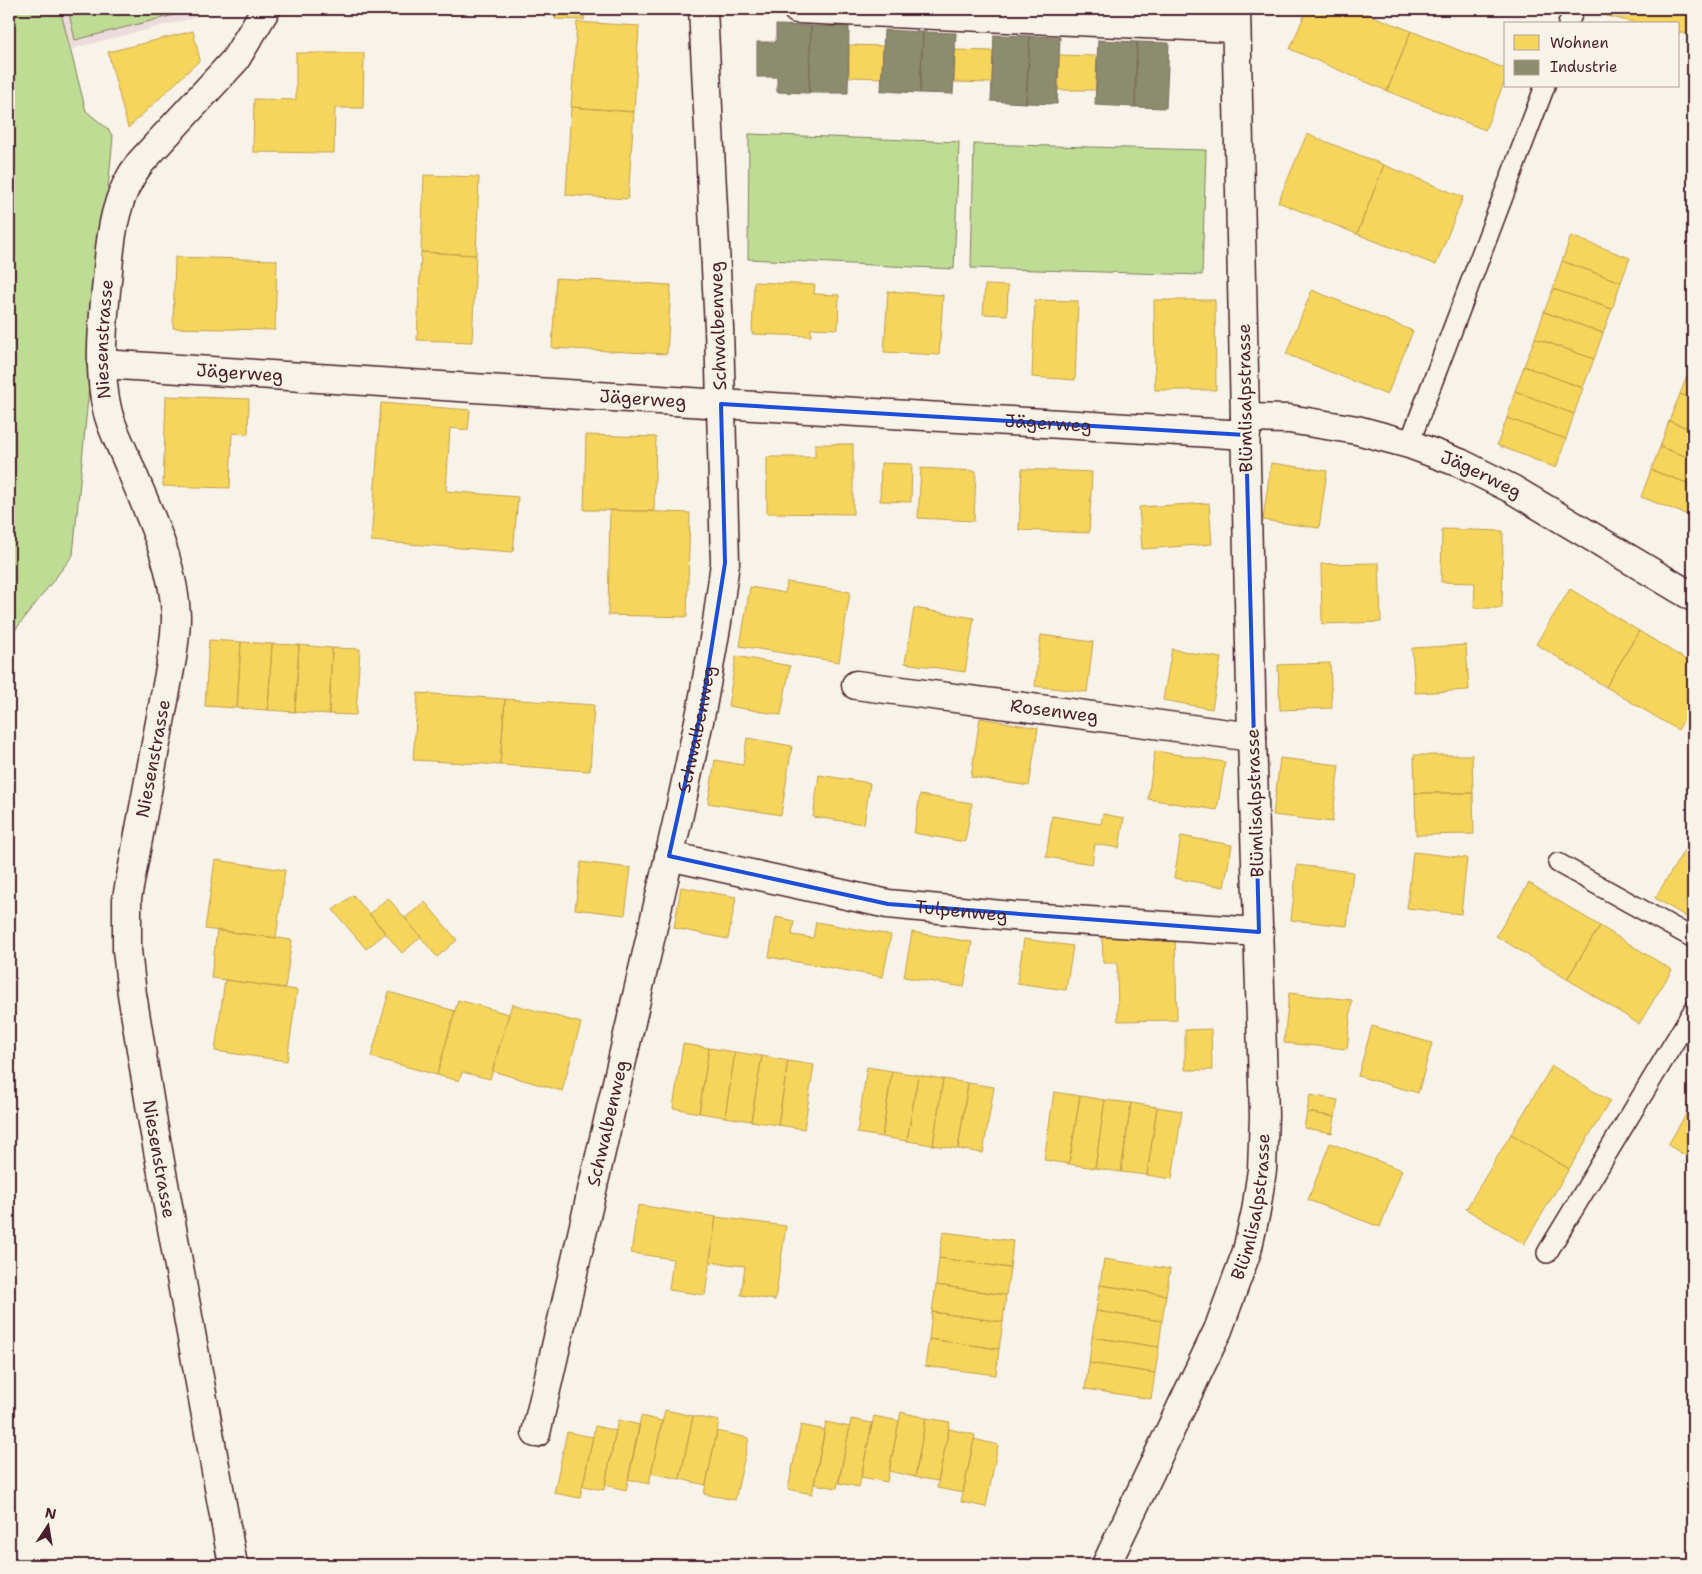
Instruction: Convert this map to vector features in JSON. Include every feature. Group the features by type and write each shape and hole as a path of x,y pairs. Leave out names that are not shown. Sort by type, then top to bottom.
{"street":[{"name":"Niesenstrasse","path":"233,1565 153,1123 132,994 127,950 127,898 172,658 176,618 172,580 163,548 107,412 102,384 102,364 104,308 111,237 119,201 130,176 148,153 235,60 266,9"},
{"name":"Schwalbenweg","path":"536,1433 702,707 724,573 719,328 703,9"},
{"path":"797,9 1236,18"},
{"name":"Blümlisalpstrasse","path":"1106,1565 1218,1330 1249,1243 1262,1170 1264,1114 1252,737 1236,18"},
{"name":"Jägerweg","path":"102,364 721,404 1246,426 1289,419 1313,422 1357,430 1409,444 1460,463 1512,489 1693,598"},
{"name":"Rosenweg","path":"856,685 1252,737"},
{"name":"Tulpenweg","path":"668,856 888,904 1012,916 1259,932"}],"lane":[{"path":"1409,444 1544,88"},
{"path":"1558,863 1693,938"},
{"path":"1547,1253 1687,1036 1693,1012"}],"highlighted area":[{"path":"721,404 1246,435 1259,932 888,904 669,856 702,707 725,563"}],"shaded area":[{"path":"60,9 195,9 197,17 70,49"}],"green space":[{"path":"9,9 60,9 86,111 108,129 113,137 73,555 9,638"},
{"path":"68,9 189,9 190,11 75,40"},
{"path":"749,134 959,142 954,269 748,259"},
{"path":"974,144 1206,150 1202,275 971,268"}],"building: Wohnen":[{"path":"555,9 585,9 584,20 555,19"},
{"path":"1307,9 1355,9 1411,31 1387,91 1290,49"},
{"path":"1577,9 1693,9 1693,36 1680,33 1680,22 1632,22"},
{"path":"577,22 639,26 634,112 571,107"},
{"path":"193,31 200,60 128,128 108,52"},
{"path":"1411,31 1504,68 1504,83 1485,130 1387,91"},
{"path":"849,45 883,46 882,78 849,77"},
{"path":"955,50 993,51 992,83 954,82"},
{"path":"296,53 364,53 363,108 335,108 334,153 253,152 254,99 296,100"},
{"path":"1059,55 1097,56 1096,90 1058,90"},
{"path":"571,107 634,112 628,199 566,195"},
{"path":"1307,134 1384,165 1357,234 1278,202"},
{"path":"1384,165 1463,197 1436,265 1357,234"},
{"path":"424,175 479,177 476,255 421,252"},
{"path":"1571,236 1630,258 1621,282 1562,261"},
{"path":"421,252 476,255 472,342 417,340"},
{"path":"175,257 277,260 275,330 173,328"},
{"path":"1562,261 1621,282 1612,309 1553,289"},
{"path":"556,278 671,285 667,354 552,348"},
{"path":"754,282 815,285 814,294 839,295 838,329 811,328 811,336 752,334"},
{"path":"985,285 1008,286 1007,315 983,314"},
{"path":"1553,289 1612,309 1603,333 1544,312"},
{"path":"1312,290 1413,331 1387,395 1286,354"},
{"path":"888,291 943,295 939,355 884,352"},
{"path":"1035,300 1078,301 1075,380 1032,377"},
{"path":"1154,300 1215,300 1216,390 1155,390"},
{"path":"1544,312 1603,333 1594,359 1535,338"},
{"path":"1535,338 1594,359 1583,388 1524,366"},
{"path":"1524,366 1583,388 1574,414 1515,391"},
{"path":"1691,366 1693,367 1693,399 1680,394"},
{"path":"1515,391 1574,414 1566,439 1507,418"},
{"path":"1680,394 1693,399 1693,430 1669,421"},
{"path":"166,396 249,399 248,434 232,433 230,488 163,486"},
{"path":"381,403 470,410 468,430 450,428 446,491 518,497 513,552 371,541"},
{"path":"1507,418 1566,439 1556,468 1497,445"},
{"path":"1669,421 1693,430 1693,459 1660,447"},
{"path":"586,435 656,437 654,511 584,510"},
{"path":"815,444 853,444 853,514 767,513 767,457 815,457"},
{"path":"1660,447 1693,459 1693,485 1651,470"},
{"path":"881,463 912,464 911,502 880,501"},
{"path":"1271,463 1327,471 1319,528 1263,520"},
{"path":"921,468 976,471 974,521 918,518"},
{"path":"1022,469 1092,472 1089,533 1019,530"},
{"path":"1651,470 1693,485 1693,517 1641,497"},
{"path":"1209,503 1212,544 1142,549 1139,507"},
{"path":"610,510 690,513 687,617 608,615"},
{"path":"1442,529 1503,531 1502,608 1474,608 1475,583 1441,582"},
{"path":"1379,563 1381,622 1322,624 1321,564"},
{"path":"787,582 850,592 839,662 740,646 750,587 785,593"},
{"path":"1570,589 1639,631 1606,687 1536,644"},
{"path":"914,608 974,618 965,672 905,663"},
{"path":"1639,631 1693,664 1693,705 1678,730 1606,687"},
{"path":"1041,635 1093,642 1087,692 1035,686"},
{"path":"209,640 241,642 237,708 205,706"},
{"path":"241,642 272,644 268,710 237,708"},
{"path":"272,644 299,645 295,712 268,710"},
{"path":"299,645 332,648 329,714 295,712"},
{"path":"1466,645 1469,690 1415,693 1412,648"},
{"path":"332,648 360,649 356,715 329,714"},
{"path":"1172,649 1221,658 1212,709 1163,700"},
{"path":"736,656 790,666 781,715 728,706"},
{"path":"1330,663 1332,708 1280,710 1278,665"},
{"path":"418,693 505,699 500,765 413,760"},
{"path":"505,699 594,705 590,771 500,765"},
{"path":"980,718 1038,728 1029,786 971,777"},
{"path":"747,738 792,746 781,815 708,803 715,760 743,765"},
{"path":"1155,751 1225,762 1217,810 1148,799"},
{"path":"1414,755 1472,755 1473,793 1415,793"},
{"path":"1280,758 1339,765 1332,822 1273,815"},
{"path":"819,775 870,783 864,824 813,817"},
{"path":"1415,793 1473,793 1474,834 1416,835"},
{"path":"920,795 972,803 965,842 914,833"},
{"path":"1103,814 1124,818 1119,848 1095,844 1092,864 1046,857 1052,816 1101,824"},
{"path":"1181,836 1232,845 1224,887 1174,878"},
{"path":"1693,836 1693,921 1655,898"},
{"path":"1413,852 1467,858 1461,914 1407,908"},
{"path":"215,860 285,870 276,938 205,929"},
{"path":"581,862 631,868 625,915 575,909"},
{"path":"1297,865 1353,872 1347,926 1291,920"},
{"path":"1529,883 1600,926 1567,979 1496,936"},
{"path":"681,887 736,897 728,939 674,928"},
{"path":"353,895 386,933 366,949 333,910"},
{"path":"388,898 421,937 402,953 369,914"},
{"path":"425,902 457,940 437,957 405,918"},
{"path":"776,917 794,921 792,935 813,938 816,922 891,935 883,977 769,957"},
{"path":"1600,926 1672,970 1639,1024 1567,979"},
{"path":"217,930 292,940 285,988 211,978"},
{"path":"912,932 972,942 964,987 904,977"},
{"path":"1175,935 1177,1020 1118,1021 1117,963 1103,963 1102,936"},
{"path":"1024,939 1073,946 1066,990 1017,983"},
{"path":"225,980 297,990 287,1061 215,1051"},
{"path":"389,992 455,1011 437,1075 371,1057"},
{"path":"1289,993 1352,1000 1347,1049 1284,1043"},
{"path":"458,1000 509,1014 490,1079 462,1072 459,1081 437,1075"},
{"path":"512,1004 581,1023 562,1091 492,1071"},
{"path":"1372,1026 1432,1043 1418,1093 1358,1076"},
{"path":"1211,1029 1212,1070 1185,1070 1185,1030"},
{"path":"683,1044 709,1048 699,1113 673,1108"},
{"path":"709,1048 735,1052 725,1117 699,1113"},
{"path":"735,1052 762,1056 751,1121 725,1117"},
{"path":"762,1056 788,1061 778,1125 751,1121"},
{"path":"788,1061 814,1065 804,1129 778,1125"},
{"path":"1552,1066 1610,1101 1569,1169 1511,1134"},
{"path":"867,1067 892,1071 882,1137 857,1133"},
{"path":"892,1071 918,1075 907,1141 882,1137"},
{"path":"918,1075 943,1079 933,1145 907,1141"},
{"path":"943,1079 968,1083 958,1149 933,1145"},
{"path":"968,1083 994,1087 983,1153 958,1149"},
{"path":"1054,1092 1080,1096 1069,1164 1044,1160"},
{"path":"1310,1095 1338,1100 1335,1117 1307,1112"},
{"path":"1080,1096 1105,1100 1095,1168 1069,1164"},
{"path":"1105,1100 1131,1103 1121,1172 1095,1168"},
{"path":"1693,1102 1693,1160 1668,1145"},
{"path":"1131,1103 1157,1107 1147,1175 1121,1172"},
{"path":"1157,1107 1182,1111 1172,1179 1147,1175"},
{"path":"1307,1112 1335,1117 1332,1133 1304,1128"},
{"path":"1511,1134 1569,1169 1524,1244 1466,1209"},
{"path":"1330,1143 1402,1170 1380,1227 1308,1200"},
{"path":"638,1205 716,1217 705,1295 669,1290 673,1259 631,1253"},
{"path":"716,1217 786,1226 775,1300 741,1295 745,1266 710,1262"},
{"path":"943,1232 1013,1241 1010,1268 939,1258"},
{"path":"939,1258 1010,1268 1006,1295 936,1285"},
{"path":"1104,1259 1170,1269 1166,1295 1100,1285"},
{"path":"936,1285 1006,1295 1003,1322 932,1312"},
{"path":"1100,1285 1166,1295 1162,1321 1096,1311"},
{"path":"1096,1311 1162,1321 1159,1347 1092,1337"},
{"path":"932,1312 1003,1322 999,1349 929,1339"},
{"path":"1092,1337 1159,1347 1155,1373 1089,1363"},
{"path":"929,1339 999,1349 996,1375 925,1366"},
{"path":"1089,1363 1155,1373 1151,1399 1085,1389"},
{"path":"665,1410 693,1416 680,1479 651,1473"},
{"path":"901,1412 926,1418 915,1477 889,1471"},
{"path":"641,1416 662,1421 649,1484 628,1479"},
{"path":"693,1416 719,1421 706,1485 680,1479"},
{"path":"874,1416 899,1421 887,1482 861,1477"},
{"path":"926,1418 950,1422 938,1481 915,1477"},
{"path":"851,1419 872,1423 859,1487 839,1483"},
{"path":"618,1420 640,1425 626,1490 605,1485"},
{"path":"826,1422 850,1427 837,1488 814,1484"},
{"path":"801,1425 825,1430 812,1494 788,1489"},
{"path":"595,1426 616,1431 604,1490 583,1486"},
{"path":"949,1429 975,1435 963,1493 937,1488"},
{"path":"717,1431 749,1438 735,1500 704,1494"},
{"path":"567,1432 593,1437 580,1498 554,1493"},
{"path":"974,1439 998,1445 986,1507 961,1502"}],"building: Industrie":[{"path":"776,25 811,26 809,93 777,92 777,77 757,77 757,42 776,42"},
{"path":"811,26 849,27 848,93 809,93"},
{"path":"884,30 923,32 920,93 881,91"},
{"path":"923,32 956,33 953,94 920,93"},
{"path":"994,35 1030,36 1026,103 991,101"},
{"path":"1030,36 1060,37 1057,104 1026,103"},
{"path":"1098,40 1137,42 1135,107 1095,105"},
{"path":"1137,42 1169,43 1166,108 1135,107"}]}
